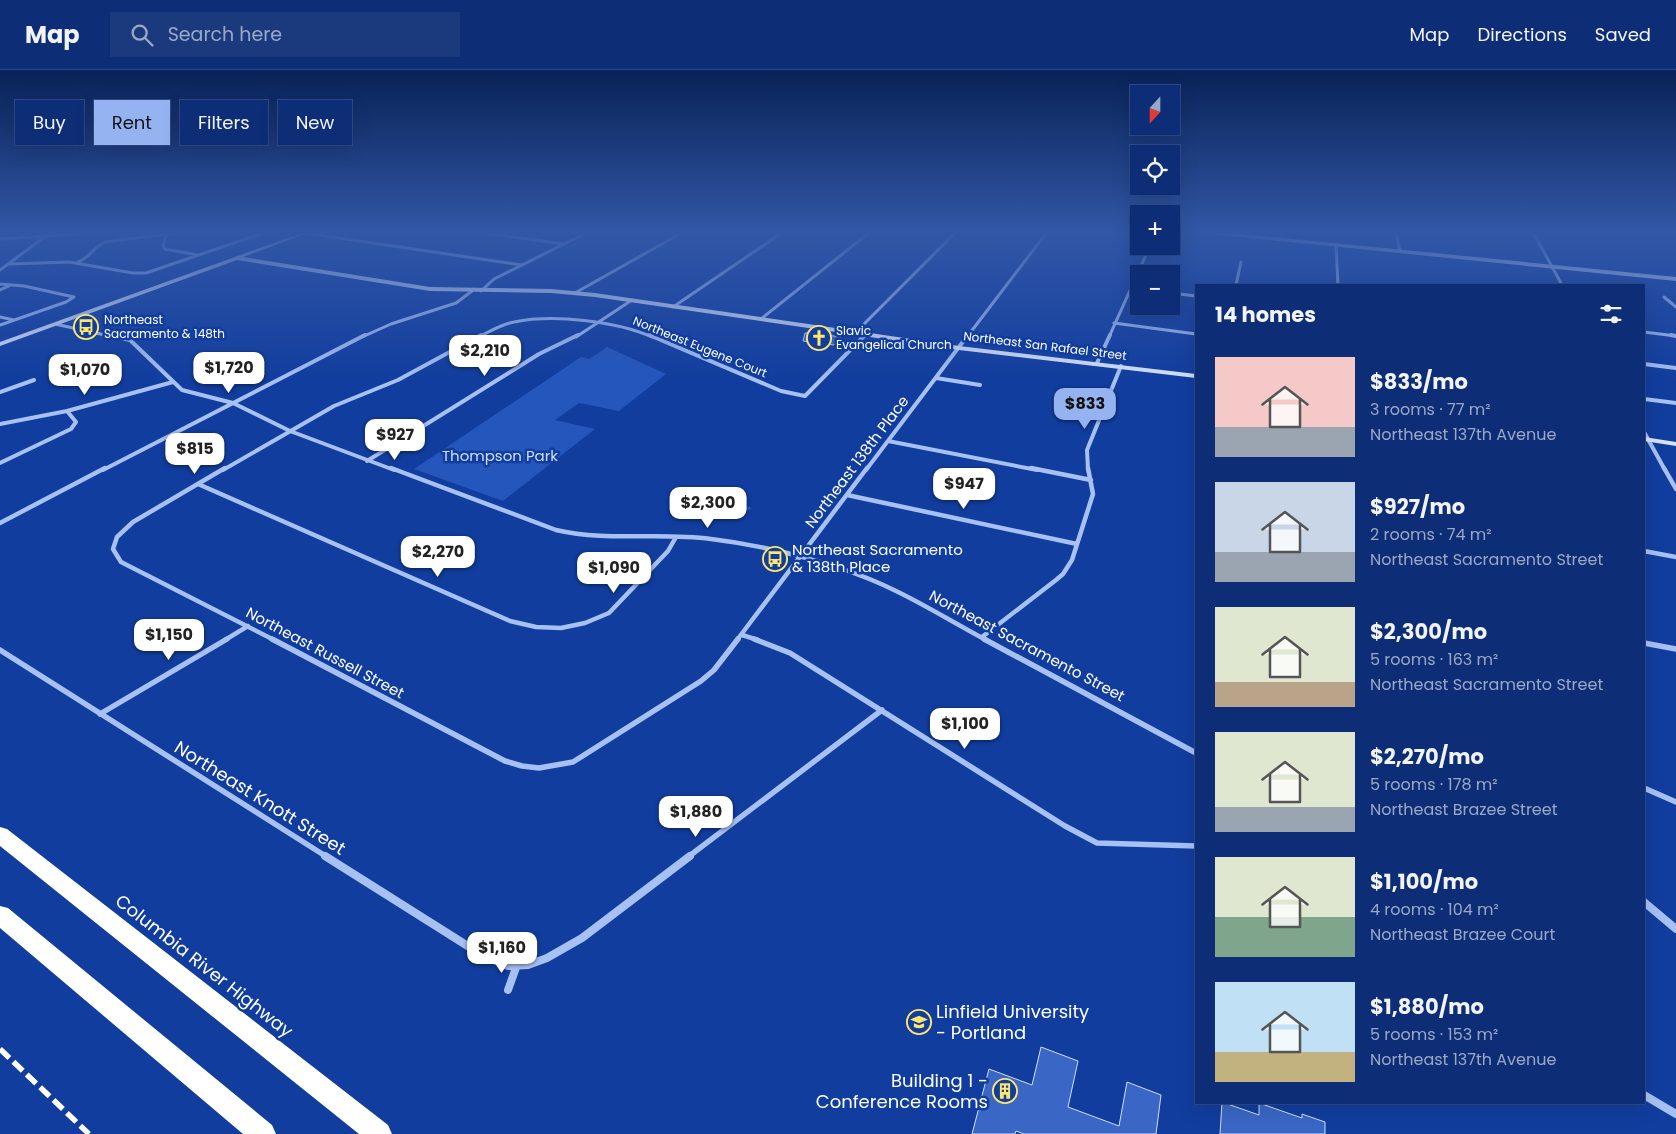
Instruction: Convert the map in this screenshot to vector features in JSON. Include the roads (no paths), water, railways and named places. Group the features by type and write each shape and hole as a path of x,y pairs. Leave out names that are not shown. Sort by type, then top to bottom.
{"highway":[{"name":"Columbia River Highway","path":"0,835 379,1134"},
{"path":"0,915 262,1134"}],"street":[{"path":"0,344 171,282"},
{"name":"Northeast San Rafael Street","path":"379,282 418,288 575,293 959,348 1195,376"},
{"path":"480,291 489,282"},
{"path":"575,293 595,282"},
{"path":"673,307 710,282"},
{"path":"761,319 808,282"},
{"path":"855,333 906,282"},
{"name":"Northeast 138th Place","path":"546,768 573,762 586,755 701,681 714,670 742,636 1009,282"},
{"path":"0,284 72,295 74,297 66,302 0,325"},
{"path":"0,290 12,285"},
{"path":"0,523 359,338 408,318 456,303 472,291"},
{"path":"1097,363 1114,323 1130,293"},
{"path":"1180,295 1195,296"},
{"path":"1664,297 1676,308"},
{"path":"367,460 539,354 575,337 632,300"},
{"path":"0,317 15,320"},
{"name":"Northeast Eugene Court","path":"117,538 139,518 342,402 398,380 480,335 505,324 526,320 582,320 638,330 780,391 805,396 866,334"},
{"path":"1114,323 1195,334"},
{"name":"Northeast Sacramento Street","path":"54,324 130,340 182,390 233,403 290,431 568,534 600,538 676,537 723,540 843,569 877,582 1195,752"},
{"path":"1645,332 1676,336"},
{"path":"1645,364 1676,368"},
{"path":"982,638 1063,574 1072,560 1093,494 1092,480 1086,461 1088,450 1121,366"},
{"path":"936,378 980,385"},
{"path":"0,392 34,380"},
{"path":"0,424 67,411 173,382"},
{"path":"1645,399 1676,403"},
{"path":"0,463 72,429 76,422 67,411"},
{"path":"1646,440 1676,444"},
{"path":"1646,440 1676,489"},
{"path":"888,441 1092,480"},
{"path":"198,484 510,620 539,628 571,627 609,613 668,551 676,537"},
{"path":"847,495 1077,544"},
{"name":"Northeast Russell Street","path":"117,538 113,551 115,557 121,562 248,626 505,762 527,768 546,768"},
{"path":"1645,551 1676,557"},
{"path":"100,714 248,626"},
{"path":"742,636 769,643 790,653 1065,826 1098,843 1195,846"},
{"path":"1645,643 1676,649"},
{"name":"Northeast Knott Street","path":"0,650 482,955 507,966 517,965"},
{"path":"508,990 517,965 531,964 550,957 582,938 882,710"},
{"path":"1645,788 1676,802"},
{"path":"1645,903 1676,929"},
{"path":"1645,1096 1676,1114"}],"railway":[{"path":"0,1049 89,1134"}],"place":[{"name":"Northeast Sacramento & 148th","path":"86,327"},
{"name":"Slavic Evangelical Church","path":"819,338"},
{"name":"Northeast Sacramento & 138th Place","path":"775,559"},
{"name":"Linfield University - Portland","path":"919,1022"},
{"name":"Building 1 - Conference Rooms","path":"1005,1091"}],"park label":[{"name":"Thompson Park","path":"500,456"}]}
